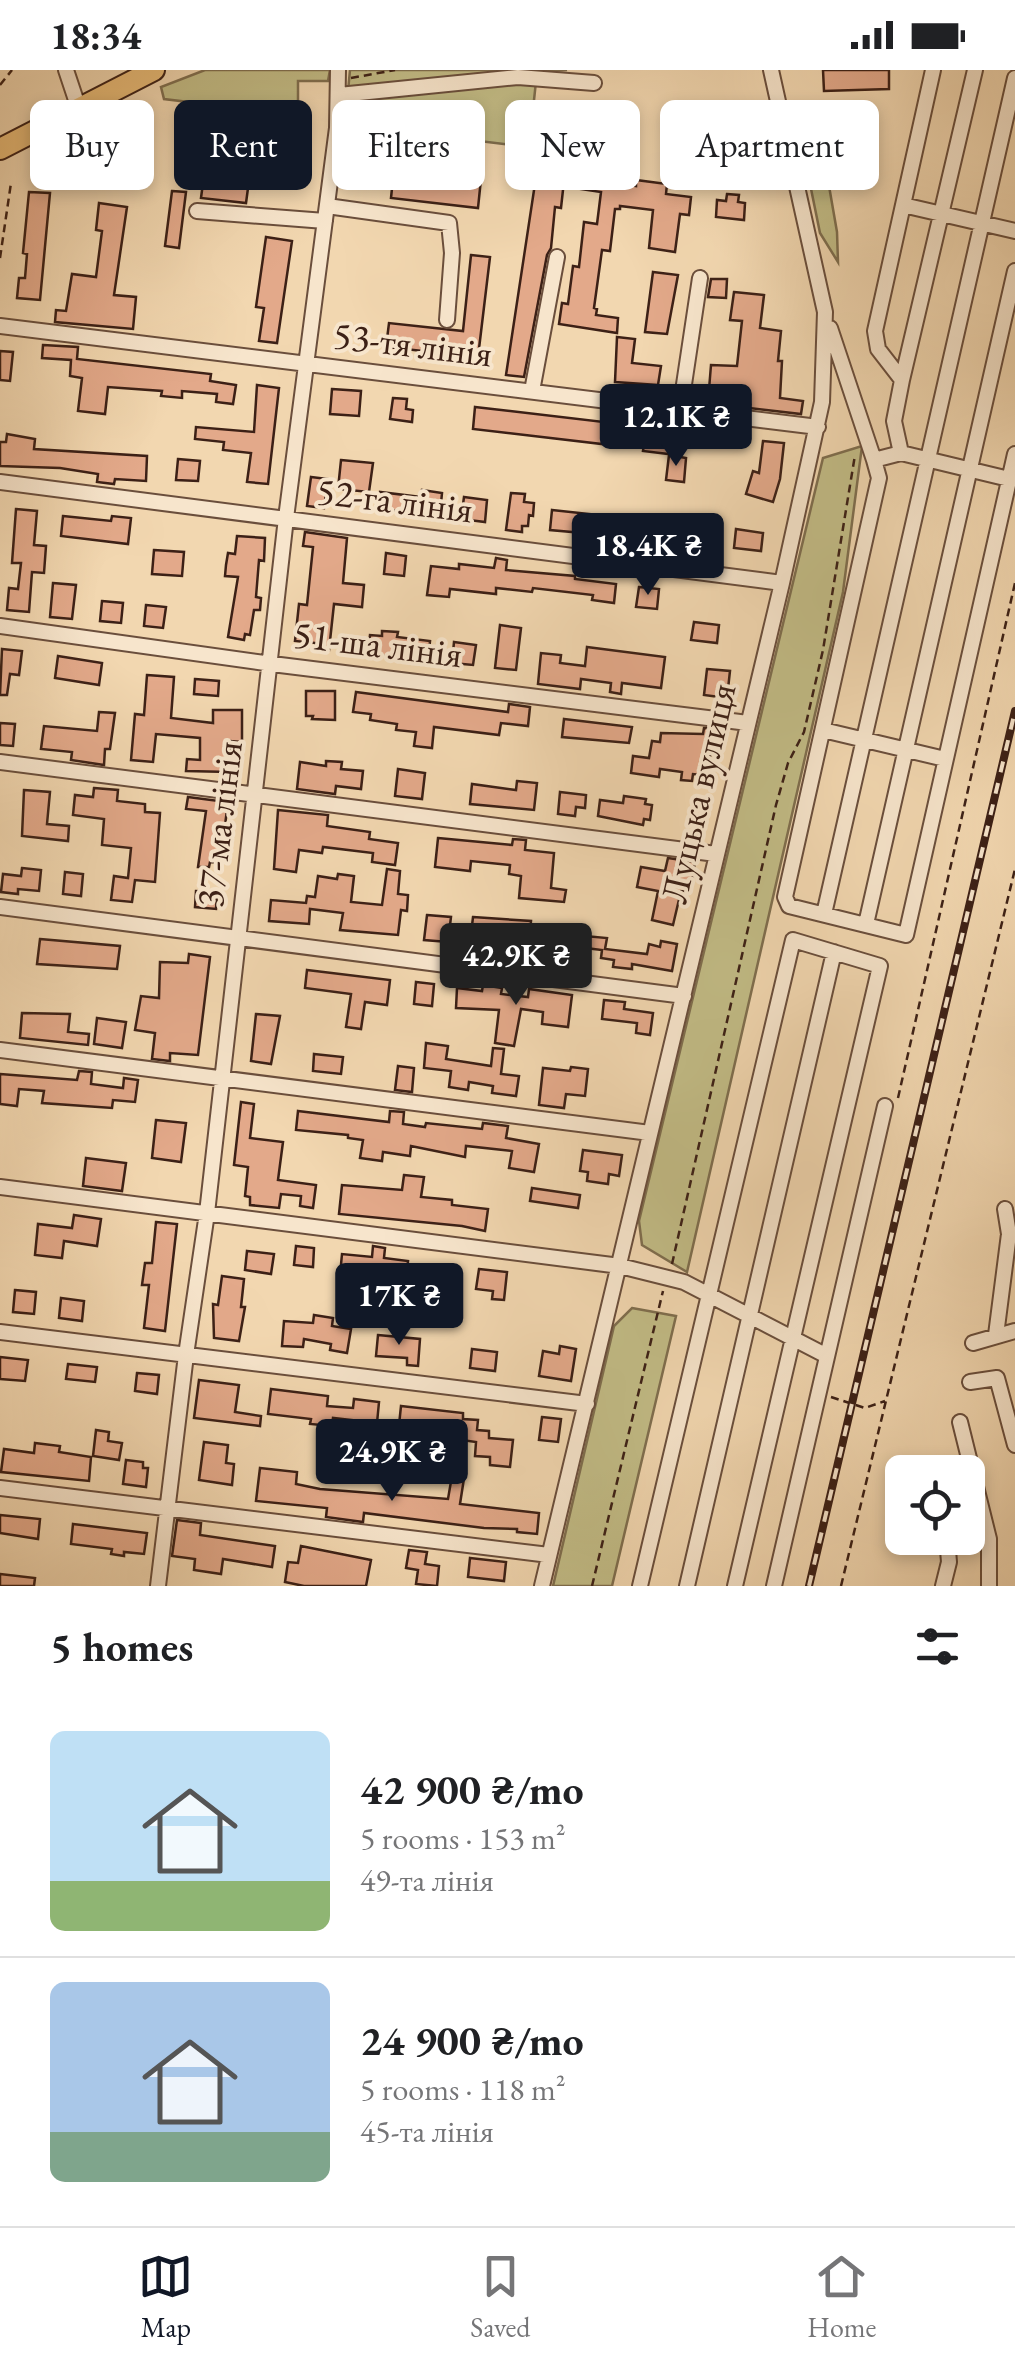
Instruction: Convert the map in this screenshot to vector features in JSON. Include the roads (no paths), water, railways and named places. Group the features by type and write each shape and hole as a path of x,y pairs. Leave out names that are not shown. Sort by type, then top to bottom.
{"highway":[{"path":"91,100 154,70"},
{"path":"0,149 30,132"}],"street":[{"path":"66,70 76,100"},
{"name":"Луцька вулиця","path":"542,1586 818,427 825,374 825,312 771,70"},
{"path":"902,380 878,349 875,330 934,70"},
{"path":"901,453 894,421 975,70"},
{"path":"339,82 518,78 594,83"},
{"path":"824,914 1015,78"},
{"name":"37-ма лінія","path":"158,1586 208,1213 339,82"},
{"path":"903,206 1015,232"},
{"path":"197,211 326,214 449,223 452,253 448,320"},
{"path":"532,391 557,257"},
{"path":"866,924 1015,271"},
{"path":"680,411 700,278"},
{"path":"825,312 879,478 786,897 789,906 906,934 1015,454"},
{"name":"53-тя лінія","path":"0,326 818,427"},
{"path":"874,460 901,453 1009,479"},
{"name":"52-га лінія","path":"0,482 782,583"},
{"name":"51-ша лінія","path":"0,626 272,664 748,722"},
{"path":"822,730 945,759"},
{"path":"0,762 716,854"},
{"path":"0,907 684,996"},
{"path":"640,1586 793,940 880,966 735,1586"},
{"path":"687,1586 834,952"},
{"path":"0,1050 650,1132"},
{"path":"774,1586 890,1106"},
{"path":"0,1187 620,1266 668,1277 709,1294 827,1356"},
{"path":"996,1334 1009,1234 1005,1209"},
{"path":"973,1342 1015,1331"},
{"path":"0,1332 587,1404"},
{"path":"970,1382 997,1378 1015,1445"},
{"path":"960,1422 989,1539 989,1586"},
{"path":"0,1488 549,1554"},
{"path":"943,1586 948,1555"}],"railway":[{"path":"809,1586 1015,711"}]}
